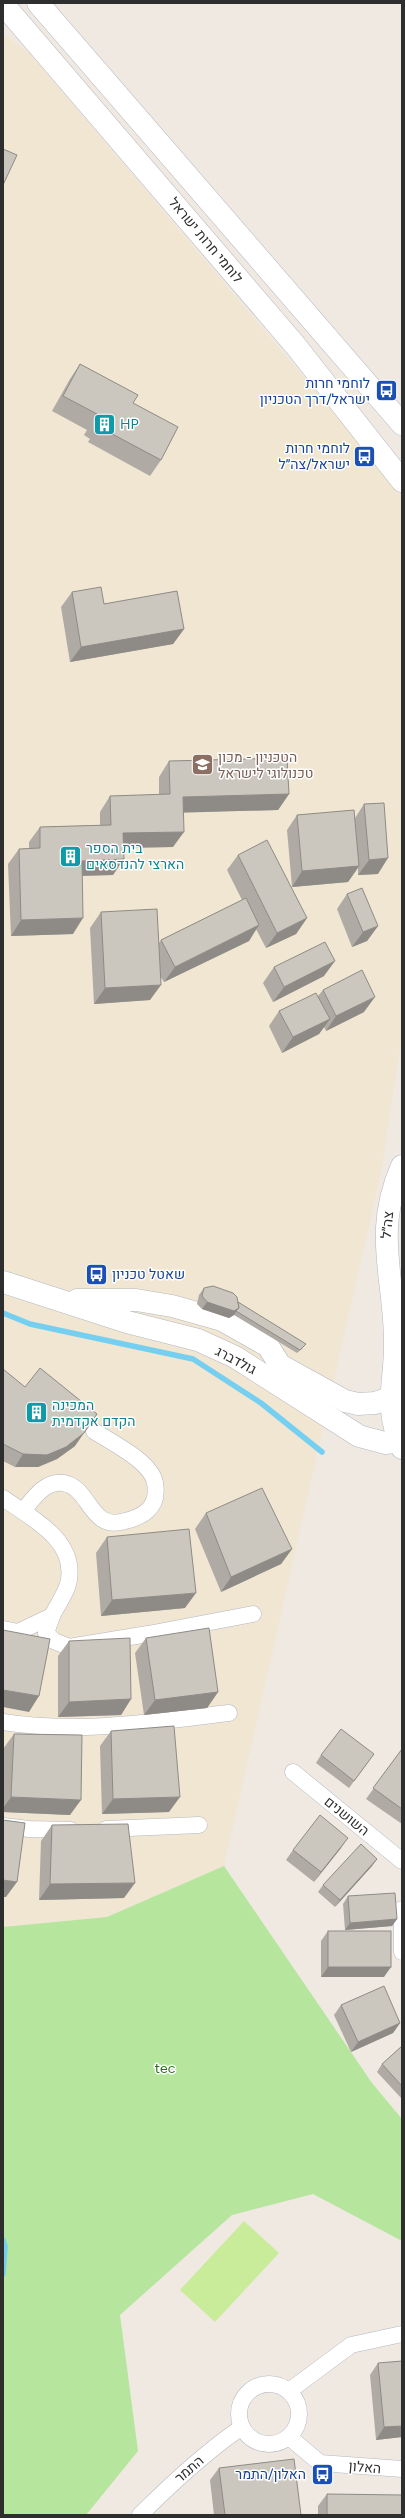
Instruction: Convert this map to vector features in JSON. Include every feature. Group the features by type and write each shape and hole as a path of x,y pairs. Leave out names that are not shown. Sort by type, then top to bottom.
{"main road":[{"name":"לוחמי חרות ישראל","path":"38,3 402,424"},
{"name":"לוחמי חרות ישראל","path":"3,4 295,344 402,481"},
{"name":"צה״ל","path":"389,1287 385,1242 386,1227 390,1204 402,1166"},
{"name":"גולדברג","path":"3,1282 127,1322 198,1340 235,1357 359,1436 372,1441 401,1444"},
{"path":"389,1287 402,1322"},
{"path":"389,1287 395,1338 396,1397 391,1416 401,1444"},
{"name":"גולדברג","path":"58,1300 136,1300 172,1306 222,1320 268,1346 280,1365 345,1401 358,1404 396,1397"}],"street":[{"path":"23,1512 39,1492 48,1485 62,1483 75,1487 100,1520 117,1523 141,1517 151,1507 156,1492 155,1480 146,1465 94,1431"},
{"path":"3,1498 60,1541 69,1558 69,1580 52,1616 46,1633 54,1642 69,1647 253,1614"},
{"path":"3,1629 18,1632 52,1616"},
{"path":"3,1722 34,1727 78,1729 121,1726 229,1713"},
{"name":"השושנים","path":"293,1772 402,1861"},
{"path":"3,1826 29,1829 90,1830 199,1825"},
{"path":"402,1909 402,1952"},
{"path":"289,2391 351,2345 402,2334"},
{"path":"265,2384 282,2386 289,2391 298,2405 299,2413 295,2430 289,2437 273,2444 264,2444 248,2436 242,2428 238,2412 240,2404 250,2390 265,2384"},
{"name":"התמר","path":"140,2515 180,2476 220,2442 242,2428"},
{"name":"האלון","path":"289,2437 320,2463 402,2469"}],"shaded area":[{"name":"הטכניון - מכון טכנולוגי לישראל","path":"3,33 30,54 402,493 402,1036 381,1172 224,1866 107,1917 3,1927"}],"green space":[{"name":"tec","path":"224,1866 372,2083 402,2119 402,2241 313,2194 232,2215 120,2315 138,2451 86,2515 3,2515 3,1927 107,1917"},
{"path":"244,2221 279,2253 215,2322 180,2290"}],"building":[{"path":"3,149 17,155 3,185"},
{"path":"80,364 138,395 133,403 178,427 161,460 99,427 101,423 94,420 97,414 63,396"},
{"path":"101,587 104,604 177,591 184,629 81,647 72,592"},
{"name":"בית הספר הארצי להנדסאים","path":"287,758 289,794 183,797 184,832 123,833 124,859 82,861 83,918 21,920 19,849 40,848 40,827 111,825 110,796 170,794 169,761"},
{"path":"384,803 388,858 369,860 364,804"},
{"path":"354,810 359,866 302,871 297,815"},
{"path":"267,840 307,918 277,933 238,855"},
{"path":"362,888 378,926 363,932 347,894"},
{"path":"246,898 259,925 175,967 161,940"},
{"path":"157,909 161,985 105,988 101,912"},
{"path":"325,942 335,961 284,987 274,967"},
{"path":"362,970 375,997 336,1016 323,990"},
{"path":"316,993 330,1019 293,1037 279,1011"},
{"path":"213,1286 233,1293 237,1297 239,1308 234,1311 207,1302 202,1296 204,1288"},
{"path":"238,1302 306,1344 300,1350 236,1311 239,1308"},
{"name":"המכינה הקדם אקדמית","path":"40,1368 97,1414 84,1433 66,1447 47,1455 23,1454 3,1444 3,1369 25,1387"},
{"path":"262,1488 292,1549 231,1577 206,1513"},
{"path":"189,1529 196,1593 112,1600 107,1537"},
{"path":"209,1628 218,1692 155,1700 146,1638"},
{"path":"3,1630 50,1639 39,1696 3,1690"},
{"path":"130,1638 131,1699 69,1702 69,1641"},
{"path":"174,1726 180,1797 113,1799 111,1731"},
{"path":"341,1729 374,1754 354,1781 321,1755"},
{"path":"14,1734 82,1735 81,1800 11,1797"},
{"path":"402,1749 402,1809 373,1788"},
{"path":"320,1815 348,1838 321,1872 293,1850"},
{"path":"3,1820 25,1823 17,1882 3,1880"},
{"path":"128,1824 135,1883 50,1884 52,1825"},
{"path":"361,1844 377,1859 340,1900 323,1885"},
{"path":"395,1893 397,1919 350,1923 348,1896"},
{"path":"328,1931 391,1931 391,1967 328,1967"},
{"path":"384,1986 400,2023 358,2042 341,2005"},
{"path":"402,2046 402,2086 382,2064"},
{"path":"402,2361 402,2426 384,2427 378,2363"},
{"path":"294,2459 301,2515 225,2515 219,2468"},
{"path":"327,2494 402,2495 402,2515 327,2515"}],"waterway":[{"path":"3,1313 30,1324 193,1359 261,1403 322,1452"},
{"path":"3,2240 5,2246 3,2274"}],"place":[{"name":"לוחמי חרות ישראל/דרך הטכניון","path":"386,391"},
{"name":"HP","path":"105,424"},
{"name":"לוחמי חרות ישראל/צה״ל","path":"365,456"},
{"name":"הטכניון - מכון טכנולוגי לישראל","path":"202,765"},
{"name":"בית הספר הארצי להנדסאים","path":"71,856"},
{"name":"שאטל טכניון","path":"97,1274"},
{"name":"המכינה הקדם אקדמית","path":"37,1413"},
{"name":"האלון/התמר","path":"322,2474"}]}
